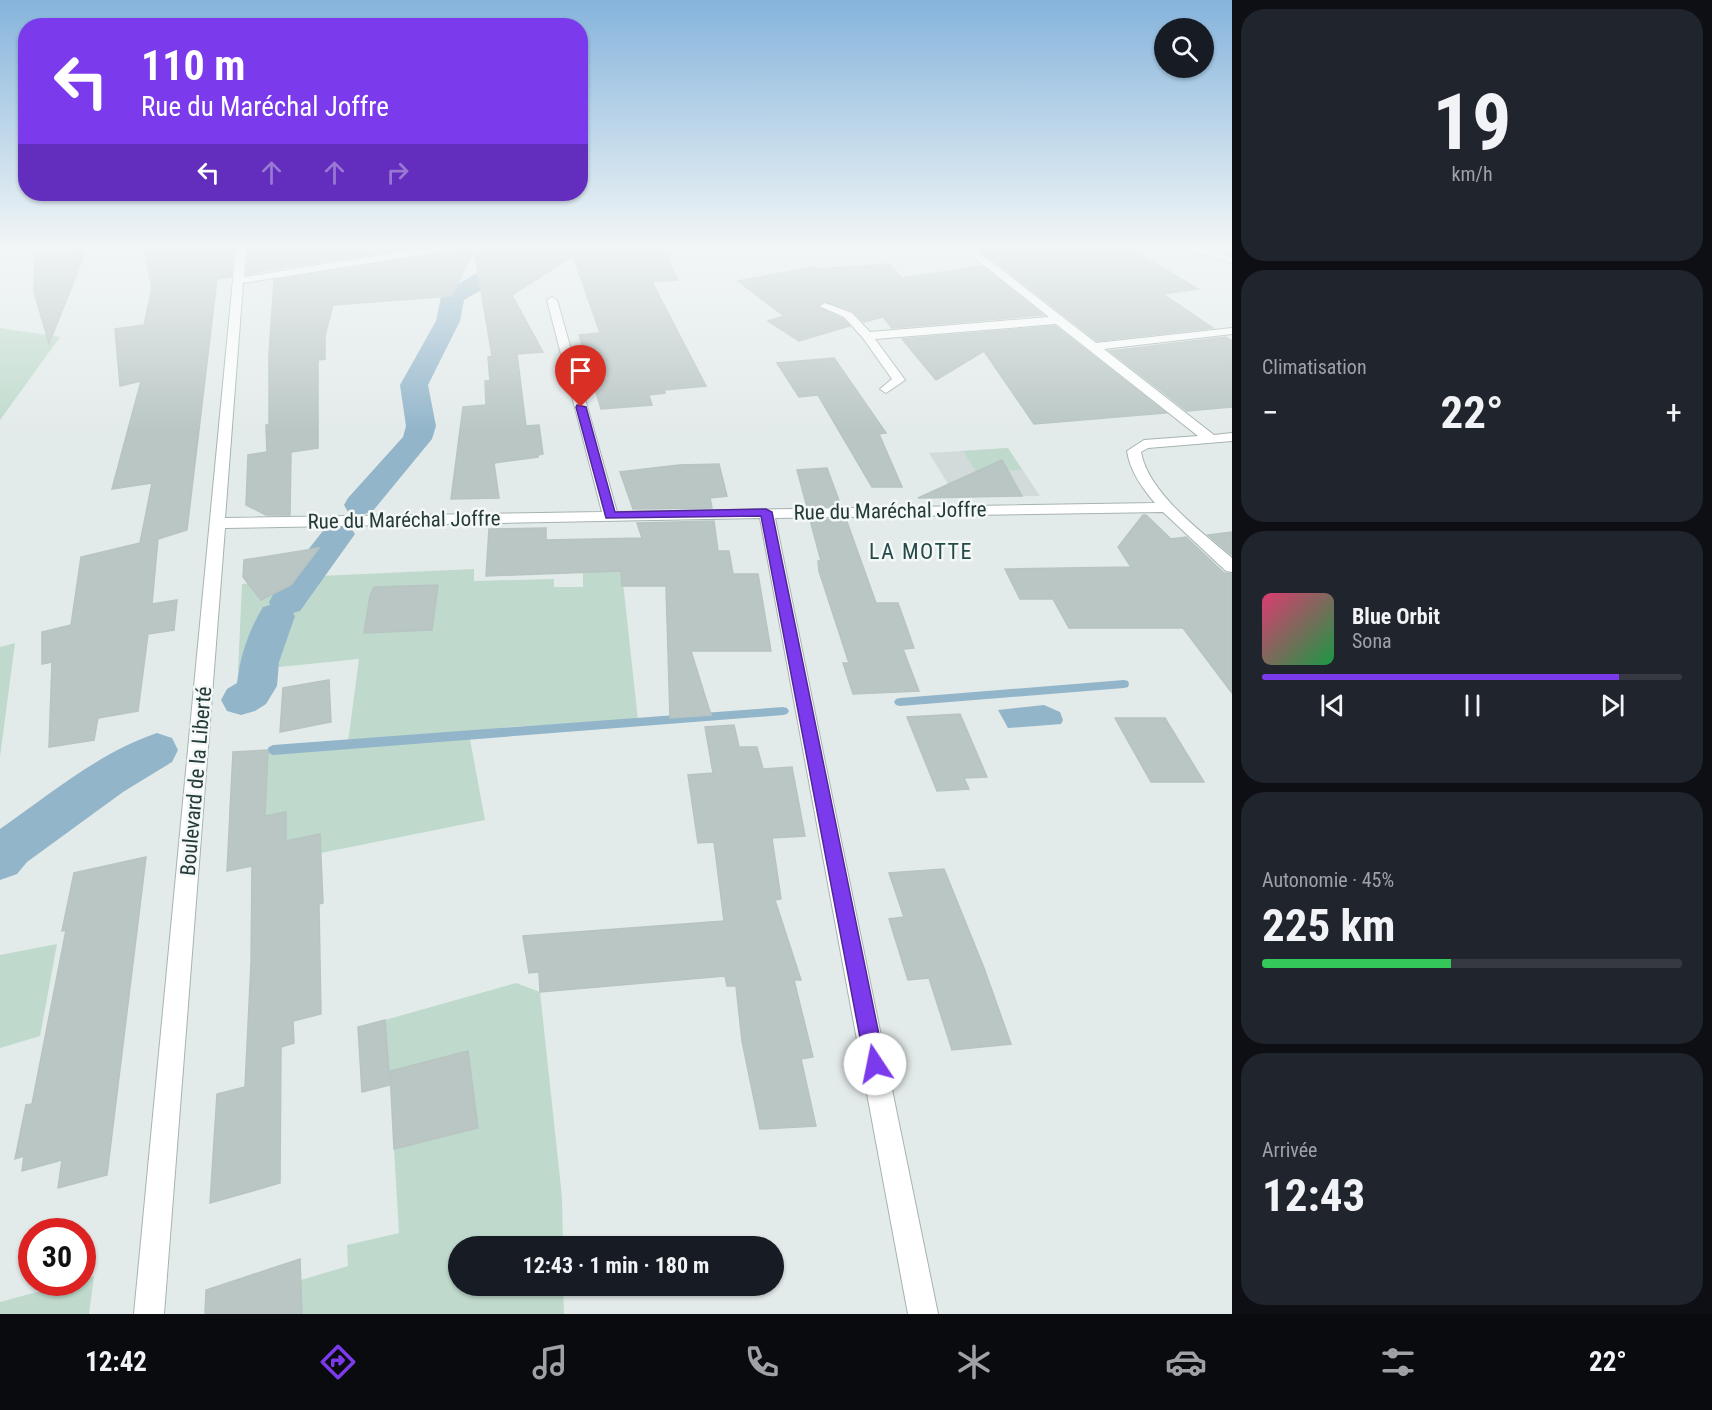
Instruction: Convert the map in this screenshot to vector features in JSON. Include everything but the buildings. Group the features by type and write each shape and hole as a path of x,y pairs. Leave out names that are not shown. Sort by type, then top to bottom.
{"street":[{"name":"Boulevard de la Liberté","path":"149,1314 237,309"},
{"path":"555,309 610,515"},
{"path":"833,309 848,315 867,336 899,380 886,389"},
{"path":"1045,309 1210,439"},
{"path":"867,336 1058,320"},
{"path":"1094,347 1232,331"},
{"path":"1232,437 1144,444 1134,452 1133,460 1139,473 1166,507 1232,567"},
{"name":"Rue du Maréchal Joffre","path":"218,523 1166,507"},
{"path":"766,512 923,1314"}],"shaded area":[{"path":"1008,448 1040,496 956,497 929,453"}],"green space":[{"path":"0,328 60,337 0,420"},
{"path":"1008,448 1022,470 1000,470 979,476 963,451"},
{"path":"621,564 638,720 508,727 469,734 485,820 321,853 320,834 286,841 285,812 229,823 230,800 256,794 257,766 268,765 268,750 348,742 359,659 238,671 242,584 297,577 474,569 474,581 554,579 554,587 583,587 583,565"},
{"path":"15,643 0,757 0,647"},
{"path":"57,944 40,1036 0,1048 0,955"},
{"path":"516,983 540,992 562,1197 563,1236 448,1236 448,1296 563,1296 564,1314 302,1314 301,1280 348,1266 347,1245 399,1233 394,1149 478,1128 468,1052 389,1071 385,1020"},
{"path":"22,1296 91,1296 89,1314 0,1314 0,1302"}],"water":[{"path":"1044,705 1060,712 1063,720 1061,724 1008,728 998,710"}],"waterway":[{"path":"360,505 417,439 421,426 414,385 448,321 450,309"},
{"path":"287,602 338,534"},
{"path":"241,700 252,693 257,686 259,662 276,616"},
{"path":"900,702 1124,684"},
{"path":"273,750 783,711"},
{"path":"0,859 10,848 107,779 157,750"}],"district":[{"name":"LA MOTTE","path":"921,551"}],"route":[{"path":"581,407 610,515 766,512 875,1064"}]}
